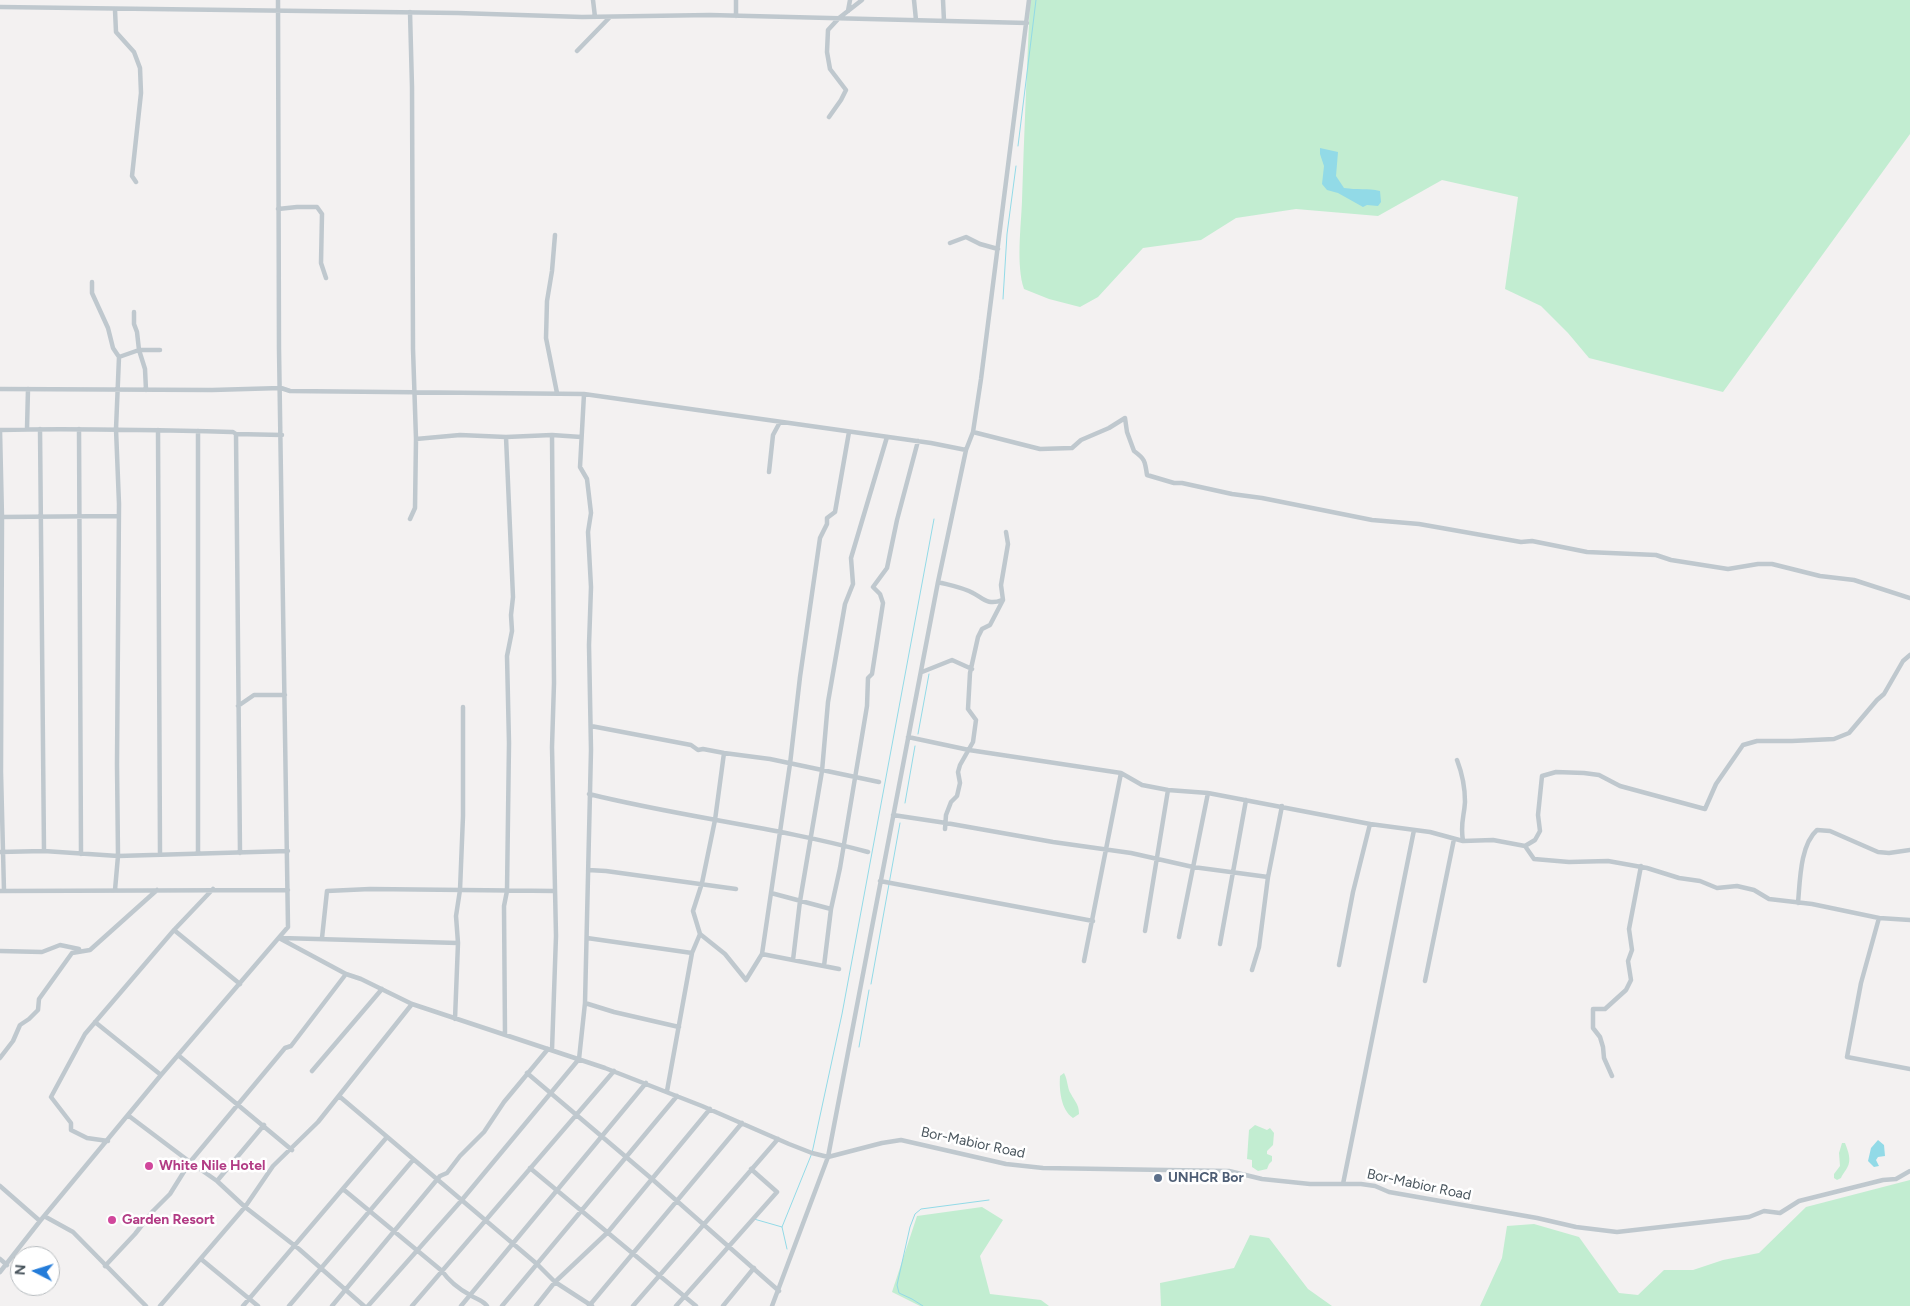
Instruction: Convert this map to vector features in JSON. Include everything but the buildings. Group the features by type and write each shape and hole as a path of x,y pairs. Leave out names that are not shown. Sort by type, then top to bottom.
{"street":[{"path":"0,1272 161,1075 288,927 278,209 278,0"},
{"path":"593,0 595,17"},
{"path":"736,0 736,16"},
{"path":"848,11 850,0"},
{"path":"829,117 846,90 830,70 827,52 828,30 839,18 862,0"},
{"path":"914,0 916,20"},
{"path":"943,0 944,21"},
{"path":"772,1306 828,1157 938,582 966,450 974,432 1030,0"},
{"path":"0,7 115,10 410,12 595,17 736,16 1027,23"},
{"path":"115,10 116,32 134,52 140,68 142,93 132,176 136,182"},
{"path":"410,12 413,349 416,439 415,508 410,520"},
{"path":"577,51 610,17"},
{"path":"278,209 296,206 317,207 322,214 321,263 326,278"},
{"path":"555,235 547,301 546,338 558,393"},
{"path":"950,243 966,237 980,244 998,249"},
{"path":"92,282 92,293 108,328 113,348 120,357 116,430 119,516 116,764 118,856 115,890"},
{"path":"134,312 134,324 139,350 145,369 146,390"},
{"path":"120,357 139,350 160,350"},
{"path":"0,389 146,390 281,388 290,391 415,394 584,394 918,441 966,450"},
{"path":"27,429 28,389"},
{"path":"368,1306 418,1251 579,1059 585,1003 591,726 589,645 591,587 588,532 591,512 587,479 580,467 584,394"},
{"path":"974,432 1040,449 1072,448 1081,440 1109,428 1125,418 1127,432 1134,451 1140,454 1145,461 1147,475 1174,483 1372,520 1420,524 1521,542 1532,541 1587,552 1656,555 1671,560 1728,570 1758,564 1772,564 1820,576 1854,580 1910,598"},
{"path":"769,472 773,435 780,422"},
{"path":"40,429 44,851"},
{"path":"79,429 81,854"},
{"path":"282,435 158,430 0,430 2,891 288,890"},
{"path":"158,430 160,854"},
{"path":"198,431 198,853"},
{"path":"724,753 715,820 702,883 693,911 700,934 725,954 746,980 762,954 781,831 798,686 820,538 827,524 827,518 835,512 849,432"},
{"path":"236,434 240,853"},
{"path":"416,439 460,435 506,437 552,435 581,438"},
{"path":"332,1306 436,1180 448,1173 460,1156 484,1132 527,1073 550,1049 556,936 552,747 554,683 552,435"},
{"path":"505,1035 504,906 507,891 509,743 507,656 512,631 513,597 506,437"},
{"path":"793,960 800,901 822,771 828,702 844,604 852,584 851,558 888,437"},
{"path":"824,966 831,909 840,868 842,845 867,706 868,678 872,674 883,603 880,594 872,587 887,568 897,520 918,441"},
{"path":"1,517 119,516"},
{"path":"945,828 946,815 951,802 957,796 960,783 958,772 960,765 969,750 976,730 976,720 968,709 968,688 978,637 982,629 990,625 1003,600 1001,585 1008,544 1006,532"},
{"path":"938,582 973,593 982,600 997,602 1003,600"},
{"path":"908,737 969,750 1121,772 1142,785 1168,790 1208,793 1463,840 1493,840 1525,846 1535,840 1540,831 1538,815 1542,776 1556,772 1599,775 1620,786 1704,809 1716,784 1743,745 1757,741 1792,742 1834,739 1849,733 1884,694 1903,661 1910,655"},
{"path":"922,672 952,660 972,669"},
{"path":"238,706 254,695 285,695"},
{"path":"455,1019 458,943 456,916 460,890 463,816 462,707"},
{"path":"591,726 691,745 698,750 703,749 770,759 879,782"},
{"path":"1457,760 1461,771 1465,797 1461,823 1463,840"},
{"path":"1084,961 1108,849 1121,772"},
{"path":"1145,931 1168,790"},
{"path":"1179,937 1208,793"},
{"path":"589,794 715,820 781,831 868,852"},
{"path":"1220,944 1246,800"},
{"path":"1252,970 1259,947 1268,877 1282,806"},
{"path":"893,815 1156,857 1193,867 1268,877"},
{"path":"1339,965 1353,892 1370,824"},
{"path":"1343,1184 1414,830"},
{"path":"1798,903 1806,846 1810,836 1817,830 1830,832 1878,852 1889,853 1910,850"},
{"path":"1425,981 1454,838"},
{"path":"1525,846 1534,859 1569,862 1608,861 1641,866 1679,878 1700,881 1717,888 1737,886 1754,890 1770,899 1834,908 1879,918 1910,920"},
{"path":"2,852 44,851 118,856 288,851"},
{"path":"1612,1076 1604,1058 1600,1037 1593,1028 1593,1009 1605,1009 1626,990 1631,980 1628,961 1632,950 1630,929 1641,866"},
{"path":"588,870 702,883 712,887 736,889"},
{"path":"880,881 1093,921"},
{"path":"322,938 327,891 370,889 555,891"},
{"path":"0,1058 13,1041 20,1025 38,1010 38,1000 72,953 90,950 156,890"},
{"path":"108,1141 87,1138 71,1130 71,1123 51,1096 85,1034 174,930 213,890"},
{"path":"771,893 831,909"},
{"path":"1879,918 1861,983 1847,1057 1910,1069"},
{"path":"174,930 240,984"},
{"path":"667,1091 692,954 700,934"},
{"path":"279,938 458,943"},
{"path":"279,938 346,974 361,979 412,1004 614,1071 667,1091 812,1153 828,1157"},
{"path":"587,938 692,954"},
{"path":"0,952 42,952 60,945 74,949 90,950"},
{"path":"762,954 839,969"},
{"path":"106,1266 135,1234 153,1210 170,1194 190,1162 285,1048 291,1046 346,974"},
{"path":"312,1071 382,989"},
{"path":"585,1003 614,1012 680,1027"},
{"path":"160,1306 245,1207 268,1173 318,1122 412,1004"},
{"path":"95,1022 161,1075"},
{"path":"178,1055 292,1150"},
{"path":"412,1306 614,1071"},
{"path":"527,1073 627,1156 779,1291"},
{"path":"461,1306 646,1083"},
{"path":"339,1096 537,1264 555,1282 591,1305 742,1123"},
{"path":"502,1306 678,1096"},
{"path":"536,1306 555,1282 608,1232 710,1109"},
{"path":"129,1116 217,1180 245,1207 294,1245 364,1306"},
{"path":"217,1180 264,1125"},
{"path":"242,1306 387,1137"},
{"path":"633,1306 778,1139"},
{"name":"Bor-Mabior Road","path":"828,1157 901,1140 1006,1164 1043,1168 1229,1171 1262,1179 1310,1184 1375,1186 1389,1192 1537,1218 1576,1227 1617,1232 1749,1216 1764,1212 1780,1213 1799,1200 1882,1180 1896,1179 1910,1171"},
{"path":"289,1306 413,1160"},
{"path":"530,1168 696,1306"},
{"path":"676,1306 777,1192 751,1169"},
{"path":"0,1186 40,1221"},
{"path":"343,1189 442,1271 448,1280 470,1296 484,1302 487,1306"},
{"path":"44,1216 73,1232 146,1306"},
{"path":"0,1259 6,1265"},
{"path":"202,1259 258,1306"},
{"path":"723,1306 754,1268"}],"green space":[{"path":"1030,0 1910,0 1910,134 1723,392 1589,358 1568,333 1541,306 1505,289 1518,197 1442,180 1378,216 1296,209 1236,218 1201,240 1143,248 1098,297 1080,307 1049,299 1024,289 1020,269"},
{"path":"1064,1073 1078,1108 1079,1114 1073,1118 1063,1105 1060,1076"},
{"path":"1255,1125 1267,1130 1270,1128 1274,1133 1273,1145 1267,1151 1267,1154 1272,1156 1272,1161 1267,1169 1258,1171 1252,1167 1252,1160 1247,1159 1249,1130"},
{"path":"1842,1143 1845,1143 1849,1162 1841,1178 1837,1180 1834,1178 1834,1174 1840,1166 1839,1153"},
{"path":"1910,1180 1910,1306 1480,1306 1502,1258 1507,1226 1534,1224 1579,1237 1619,1293 1638,1295 1664,1270 1693,1270 1723,1260 1759,1253 1806,1207"},
{"path":"982,1207 1003,1220 980,1256 990,1294 1041,1300 1049,1306 920,1306 892,1292 917,1216"},
{"path":"1250,1235 1269,1238 1308,1289 1332,1306 1161,1306 1160,1283 1234,1268"}],"water":[{"path":"1320,148 1338,152 1336,176 1344,188 1380,191 1381,202 1378,206 1367,205 1363,207 1338,193 1327,190 1322,184 1324,166"},
{"path":"1878,1140 1884,1145 1885,1156 1878,1157 1876,1160 1879,1166 1874,1167 1868,1161 1871,1148"}],"waterway":[{"path":"1018,146 1036,0"},
{"path":"1003,299 1007,234 1016,166"},
{"path":"787,1249 782,1227 812,1153 842,1014 934,519"},
{"path":"918,734 929,674"},
{"path":"905,803 915,746"},
{"path":"871,984 900,823"},
{"path":"859,1047 869,990"},
{"path":"923,1306 899,1293 897,1285 910,1227 915,1214 921,1209 989,1200"},
{"path":"754,1219 782,1227"}],"place":[{"name":"White Nile Hotel","path":"149,1166"},
{"name":"UNHCR Bor","path":"1158,1178"},
{"name":"Garden Resort","path":"112,1220"}]}
